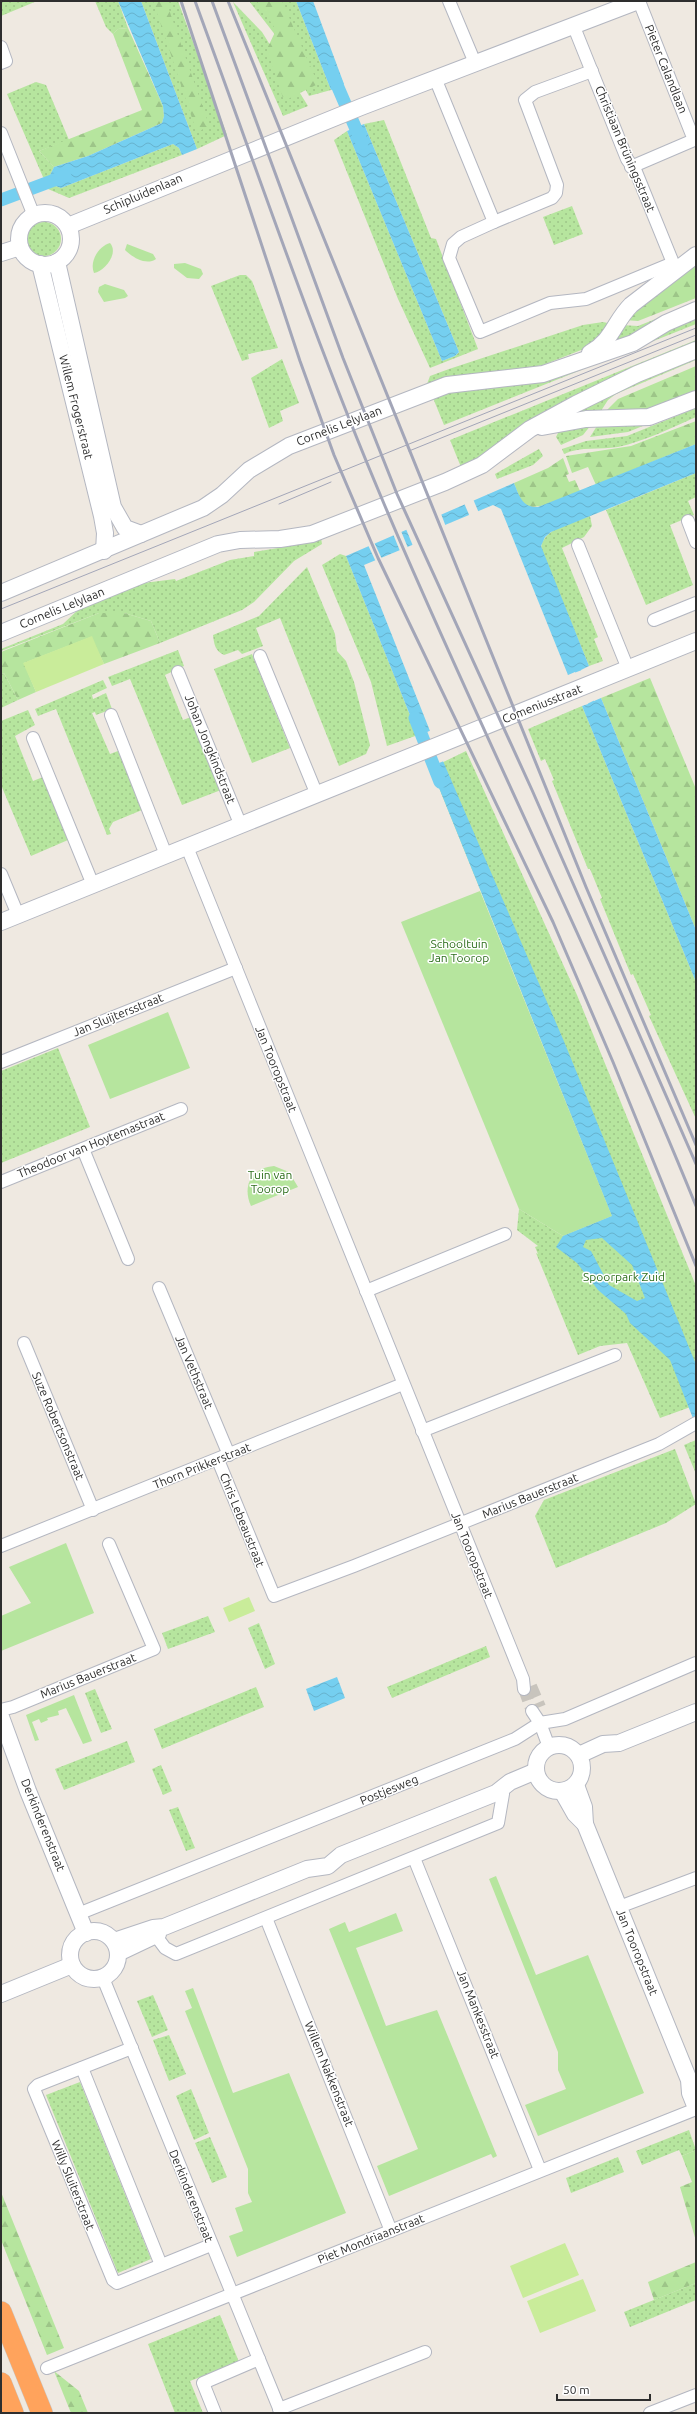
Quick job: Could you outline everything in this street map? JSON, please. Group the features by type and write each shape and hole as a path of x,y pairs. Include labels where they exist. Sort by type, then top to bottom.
{"highway":[{"path":"1,2312 42,2413"}],"street":[{"path":"449,1 475,63"},
{"name":"Pieter Calandlaan","path":"303,130 435,78 574,27 638,1 694,140 631,166"},
{"name":"Christiaan Brüningsstraat","path":"574,27 631,166 636,172 677,265"},
{"path":"1,47 6,61 1,64"},
{"path":"592,71 535,92 525,100 558,185 556,193 552,198 494,222 457,240 453,244 450,258 480,332 550,304 586,299 677,265 696,255"},
{"path":"435,78 494,222"},
{"name":"Schipluidenlaan","path":"68,226 219,163 303,130"},
{"path":"1,133 34,216"},
{"path":"48,213 55,215 68,226 71,239 70,246 63,258 57,262 40,264 29,259 20,247 20,231 27,220 34,216 48,213"},
{"path":"1,253 20,247"},
{"name":"Willem Frogerstraat","path":"57,262 113,507 125,528 141,534"},
{"name":"Willem Frogerstraat","path":"40,264 102,516 105,533 104,551"},
{"path":"570,364 602,347 628,308 677,265"},
{"name":"Cornelis Lelylaan","path":"1,594 203,508 222,495 249,470 273,454 299,441 447,385 469,381 529,377 570,364 633,343 666,323 696,310"},
{"name":"Cornelis Lelylaan","path":"1,633 218,544 240,540 280,539 312,534 469,472 494,457 530,429 615,384 696,350"},
{"path":"530,429 586,419 649,416 696,399"},
{"path":"688,521 696,542"},
{"path":"578,545 628,669"},
{"path":"654,620 696,603"},
{"name":"Comeniusstraat","path":"317,795 696,641"},
{"path":"1,922 317,795 260,656"},
{"name":"Johan Jongkindstraat","path":"178,672 241,826"},
{"path":"111,715 166,856"},
{"path":"33,738 93,885"},
{"name":"Jan Tooropstraat","path":"187,847 526,1685"},
{"path":"1,874 18,915"},
{"name":"Jan Sluijtersstraat","path":"1,1062 236,968"},
{"name":"Theodoor van Hoytemastraat","path":"1,1182 181,1109"},
{"path":"82,1149 128,1259"},
{"path":"366,1291 505,1234"},
{"name":"Jan Vethstraat","path":"159,1288 230,1455"},
{"name":"Suze Robertsonstraat","path":"24,1342 93,1510"},
{"path":"422,1431 616,1355"},
{"name":"Thorn Prikkerstraat","path":"1,1546 404,1384"},
{"name":"Marius Bauerstraat","path":"266,1580 274,1596 460,1524 659,1444 692,1424"},
{"name":"Chris Lebeaustraat","path":"218,1460 266,1580"},
{"name":"Marius Bauerstraat","path":"1,1710 13,1707 154,1649 110,1544"},
{"name":"Postjesweg","path":"78,1914 524,1735 540,1723 565,1719 696,1663"},
{"path":"536,1709 549,1747"},
{"path":"581,1760 604,1744 619,1743 696,1712"},
{"name":"Derkinderenstraat","path":"1,1717 4,1734 86,1933"},
{"path":"566,1745 581,1760 582,1774 569,1788 549,1789 538,1776 540,1754 549,1747 566,1745"},
{"path":"116,1947 160,1932 307,1869 328,1866 341,1855 499,1794 510,1782 538,1776"},
{"name":"Jan Tooropstraat","path":"569,1788 584,1807 585,1824 692,2084 690,2093 696,2108"},
{"path":"160,1932 165,1948 176,1954 414,1858 498,1823 499,1794"},
{"name":"Jan Mankesstraat","path":"414,1858 540,2170"},
{"path":"619,1907 696,1878"},
{"name":"Willem Nakkenstraat","path":"266,1918 391,2230"},
{"path":"86,1933 102,1933 116,1947 114,1967 104,1978 85,1978 77,1972 72,1965 71,1950 79,1937 86,1933"},
{"path":"1,1994 72,1965"},
{"name":"Derkinderenstraat","path":"104,1978 211,2246 280,2411"},
{"name":"Willy Sluiterstraat","path":"132,2048 38,2085 34,2089 113,2280 117,2283 211,2246"},
{"path":"82,2068 161,2266"},
{"name":"Piet Mondriaanstraat","path":"47,2368 696,2108"},
{"path":"280,2411 425,2352"},
{"path":"215,2413 203,2383 259,2359"},
{"path":"650,2413 696,2395"}],"green space":[{"path":"1,1 37,1 1,16"},
{"path":"95,1 118,1 128,28 118,29 113,34 106,27"},
{"path":"141,1 178,1 227,135 197,149"},
{"path":"153,1 166,1 209,125 197,133"},
{"path":"249,1 296,1 331,90 309,96 276,36"},
{"path":"257,1 282,1 318,84 284,101 267,49 276,30"},
{"path":"233,2 262,32 308,106 283,116"},
{"path":"128,28 163,106 164,116 162,123 88,156 54,167 39,151 142,110 113,34 118,29"},
{"path":"36,82 46,85 69,140 39,151 54,167 48,179 43,177 7,94"},
{"path":"384,120 431,238 436,239 478,349 430,368 398,299 334,140 347,131 442,361 455,356 459,352 364,124"},
{"path":"173,144 179,148 182,155 69,198 48,189 50,184 61,188"},
{"path":"572,206 583,234 554,245 543,217"},
{"path":"44,222 56,227 61,239 56,251 44,256 32,251 27,239 32,227"},
{"path":"110,243 113,252 110,261 98,272 94,273 93,264 96,255 102,247"},
{"path":"127,244 153,254 156,259 148,262 135,258 125,250"},
{"path":"696,261 696,298 638,321 625,320"},
{"path":"185,263 201,269 203,274 199,279 187,278 174,268 174,264"},
{"path":"240,275 246,275 252,281 278,348 248,354 249,359 242,361 211,286"},
{"path":"105,284 124,290 128,296 125,298 104,302 98,292 99,287"},
{"path":"696,303 644,332 607,346 621,325 638,326"},
{"path":"696,314 696,324 444,425 433,398 462,390 522,385 551,379"},
{"path":"603,322 612,324 594,345 543,365 500,373 462,375 427,384 430,376 449,369 583,325"},
{"path":"696,340 696,343 461,467 450,440"},
{"path":"696,357 696,360 616,394 608,400 599,414 570,415 618,391"},
{"path":"282,359 299,403 280,411 283,421 269,428 251,378"},
{"path":"696,366 696,394 654,410 606,411 618,399"},
{"path":"696,408 696,417 638,441 618,447 577,450 564,454 562,449 586,441 627,436"},
{"path":"655,421 628,432 590,437 597,426"},
{"path":"696,421 696,444 596,485 588,467 572,473 566,456 631,446"},
{"path":"591,425 583,435 561,445 556,437 559,431"},
{"path":"539,449 543,456 533,465 497,479 495,474"},
{"path":"563,458 569,474 566,475 569,482 575,480 580,491 545,505 531,507 526,505 520,498 514,483 548,468"},
{"path":"696,473 696,497 688,501 694,515 670,525 693,585 646,605 606,510"},
{"path":"590,516 592,526 584,537 562,548 598,637 594,639 603,661 589,666 541,549 547,536 553,531"},
{"path":"321,538 322,544 294,561 254,602 242,610 160,643 151,621 124,613 99,613 1,651 1,649 63,624 80,608 136,584 175,579 176,581 230,560 254,556 254,552 296,545"},
{"path":"340,554 346,556 418,735 387,746 371,682 322,565"},
{"path":"307,567 335,634 337,651 346,661 354,682 370,745 366,754 339,766 280,618 256,628 263,646 242,654 238,650 224,655 217,649 213,635 259,616"},
{"path":"99,613 124,613 151,621 160,643 104,664 91,637 24,663 36,692 18,700 4,673 1,675 1,652"},
{"path":"92,636 104,664 36,692 23,663"},
{"path":"178,650 184,666 165,675 183,720 191,717 221,790 182,805 130,679 112,686 108,677"},
{"path":"252,654 290,748 252,763 214,669"},
{"path":"4,673 18,700 1,708 1,675"},
{"path":"650,678 696,789 696,930 601,698"},
{"path":"103,680 107,688 92,695 93,699 106,693 112,709 96,715 95,712 92,713 110,754 118,751 142,810 113,822 109,829 111,834 107,835 56,709 38,716 35,709"},
{"path":"582,706 696,982 696,1119 649,1016 651,1015 633,974 631,975 600,899 602,898 590,869 588,869 552,781 554,780 545,759 541,761 528,729"},
{"path":"28,710 35,725 15,736 33,781 43,777 68,840 31,856 1,785 1,721"},
{"name":"Spoorpark Zuid","path":"466,751 577,995 696,1286 696,1405 660,1418 627,1343 600,1346 578,1355 536,1253 538,1254 535,1247 538,1246 517,1230 519,1209 563,1236 612,1216 431,768"},
{"name":"Schooltuin Jan Toorop","path":"480,891 612,1216 563,1236 519,1209 401,922"},
{"path":"168,1012 190,1068 110,1099 88,1045"},
{"path":"58,1048 90,1127 1,1163 1,1071"},
{"name":"Tuin van Toorop","path":"274,1166 289,1172 298,1187 251,1206 248,1199 248,1185 250,1179 259,1170"},
{"path":"696,1440 696,1474 684,1445"},
{"path":"675,1449 696,1504 666,1523 556,1568 535,1516 544,1500"},
{"path":"66,1543 94,1613 1,1651 1,1616 31,1603 9,1567"},
{"path":"249,1597 255,1611 229,1622 223,1608"},
{"path":"208,1616 215,1632 168,1649 162,1633"},
{"path":"259,1623 275,1664 265,1669 248,1628"},
{"path":"486,1646 490,1657 392,1698 387,1687"},
{"path":"256,1687 264,1707 162,1749 154,1729"},
{"path":"95,1689 112,1729 101,1733 85,1693"},
{"path":"74,1695 92,1741 83,1744 66,1708 58,1711 59,1715 47,1718 48,1720 41,1723 39,1719 32,1722 39,1740 35,1741 26,1715"},
{"path":"127,1741 135,1762 64,1790 55,1769"},
{"path":"161,1765 172,1791 163,1795 152,1769"},
{"path":"178,1807 195,1848 186,1851 169,1810"},
{"path":"496,1876 536,1975 588,1955 644,2093 538,2136 525,2105 566,2089 558,2070 558,2052 489,1879"},
{"path":"396,1913 403,1931 356,1948 386,2026 437,2010 497,2156 493,2158 491,2154 389,2196 377,2166 418,2149 329,1929 345,1922 349,1932"},
{"path":"193,1988 233,2093 289,2073 346,2213 237,2257 229,2236 243,2231 235,2208 252,2202 248,2193 248,2169 185,2011 192,2008 185,1991"},
{"path":"153,1995 168,2030 152,2037 137,2001"},
{"path":"169,2035 186,2074 169,2081 153,2040"},
{"path":"80,2082 151,2259 118,2273 46,2095"},
{"path":"191,2089 209,2133 194,2140 176,2096"},
{"path":"689,2130 696,2150 682,2156 679,2150 642,2165 636,2151"},
{"path":"210,2137 227,2177 212,2183 195,2143"},
{"path":"696,2150 696,2241 680,2187 692,2182 682,2156"},
{"path":"695,2155 696,2176 691,2178 684,2159"},
{"path":"618,2157 624,2172 571,2193 566,2178"},
{"path":"1,2192 64,2348 47,2355 1,2240"},
{"path":"565,2243 579,2275 523,2298 510,2266"},
{"path":"696,2262 696,2283 654,2300 648,2282"},
{"path":"583,2279 596,2311 540,2333 527,2301"},
{"path":"696,2283 696,2300 630,2327 624,2312"},
{"path":"220,2315 239,2362 190,2381 203,2413 175,2413 148,2344"},
{"path":"54,2371 79,2391 88,2413 71,2413"}],"water":[{"path":"118,1 141,1 197,149 182,155 179,148 173,144 61,188 50,184 48,179 54,167 88,156 162,123 164,116 163,106"},
{"path":"296,1 313,1 344,84 331,90"},
{"path":"364,124 459,352 455,356 442,361 347,131"},
{"path":"696,444 696,473 551,532 545,537 541,546 589,666 581,670 594,701 601,698 696,930 696,982 582,706 588,704 575,672 568,675 501,509 493,505 445,525 417,543 364,565 430,731 563,1039 695,1362 696,1426 670,1360 630,1323 626,1314 598,1290 577,1263 556,1247 563,1236 612,1216 431,768 438,765 425,733 418,735 346,556 514,483 525,503 533,507 538,507","holes":["602,1238 632,1265 645,1298 637,1301 609,1285 591,1251 583,1247 586,1240"]},
{"path":"337,1677 345,1698 314,1711 306,1689"}],"pier":[{"path":"473,499 479,513 470,517 464,503"},
{"path":"440,511 446,527 413,546 406,529"},
{"path":"401,531 408,548 400,551 393,534"},
{"path":"374,542 382,559 376,562 368,545"},
{"path":"582,670 595,700 587,704 574,673"},
{"path":"432,730 444,761 429,767 435,764 424,735 417,736"}],"waterway":[{"path":"331,71 362,143"},
{"path":"1,200 65,176"},
{"path":"415,718 440,782"}],"tunnel":[{"path":"531,1686 540,1707"},
{"path":"524,1689 532,1711"}],"tram line":[{"path":"1,609 696,328"},
{"path":"409,451 696,335"},
{"path":"279,504 331,482"}],"railway":[{"path":"181,1 300,361 334,455 378,558 553,922 613,1062 696,1266"},
{"path":"195,1 332,376 382,499 420,588 620,1028 696,1206"},
{"path":"212,1 343,358 397,494 532,790 696,1164"},
{"path":"228,1 586,887 696,1145"}]}
